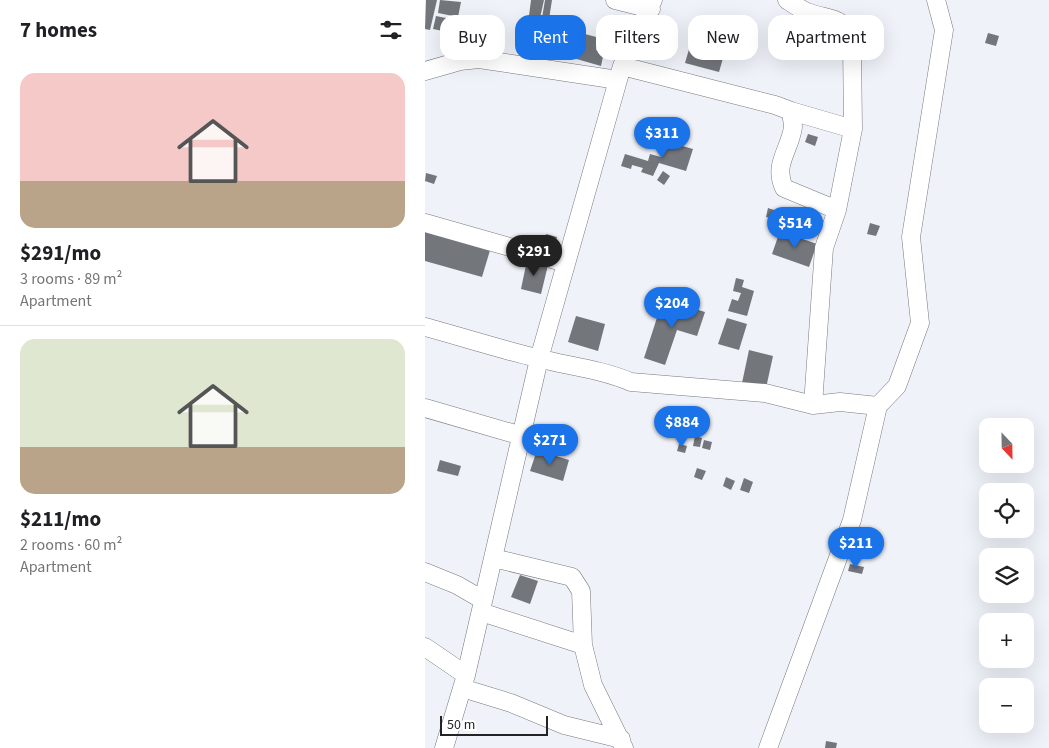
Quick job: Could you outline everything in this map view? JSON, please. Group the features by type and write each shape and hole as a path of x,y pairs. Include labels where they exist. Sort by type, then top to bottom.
{"street":[{"path":"445,748 464,682 539,359 620,73 652,5 615,0"},
{"path":"787,0 808,12 836,20 849,31 852,43 853,129 837,210 824,248 813,404"},
{"path":"768,748 851,520 878,406 897,386 920,323 911,237 944,30 936,0"},
{"path":"425,71 460,61 479,59 620,73 775,104 791,111 853,129"},
{"path":"791,111 793,127 779,167 780,179 784,188 837,210"},
{"path":"425,223 567,263"},
{"path":"425,327 539,359 568,363 631,382 765,393 813,404 840,402 878,406"},
{"path":"425,408 522,436"},
{"path":"493,558 572,577 581,591 583,646 593,685 605,713 622,744"},
{"path":"425,572 457,585 482,606 583,646"},
{"path":"425,647 464,682 511,704 564,725 622,744"}],"building":[{"path":"426,0 437,0 430,30 425,29"},
{"path":"440,0 461,2 458,15 438,13"},
{"path":"531,0 544,0 541,15 529,15"},
{"path":"545,0 552,0 550,15 542,15"},
{"path":"436,16 440,17 440,30 433,29"},
{"path":"988,33 999,36 996,46 985,43"},
{"path":"586,34 596,37 596,60 602,60 601,66 580,60 586,60"},
{"path":"688,53 688,60 722,60 719,72 685,63"},
{"path":"808,134 818,137 815,146 805,142"},
{"path":"665,141 693,149 686,171 659,163 653,176 641,172 643,168 632,165 631,169 621,166 625,154 648,161 650,154 661,157"},
{"path":"663,171 670,176 664,185 657,180"},
{"path":"426,173 437,176 434,184 425,181"},
{"path":"768,208 777,211 774,219 766,217"},
{"path":"870,223 880,226 876,236 867,234"},
{"path":"425,228 491,247 482,277 425,261"},
{"path":"780,231 817,244 809,267 772,254"},
{"path":"546,234 557,237 554,247 543,245"},
{"path":"527,260 548,265 541,294 521,289"},
{"path":"736,278 744,280 742,287 754,291 747,316 728,311 732,299 738,301 741,293 733,291"},
{"path":"663,299 705,312 697,336 677,330 665,365 644,358"},
{"path":"576,316 605,324 598,351 568,342"},
{"path":"727,318 747,324 739,350 718,344"},
{"path":"749,350 773,356 766,388 742,383"},
{"path":"677,408 693,412 690,422 674,418"},
{"path":"699,411 708,414 705,423 696,420"},
{"path":"695,436 702,438 700,447 693,446"},
{"path":"704,440 712,442 710,450 702,448"},
{"path":"679,444 687,446 685,453 677,451"},
{"path":"537,450 569,460 563,481 530,471"},
{"path":"440,460 461,466 458,476 437,471"},
{"path":"697,468 706,471 702,480 694,477"},
{"path":"726,477 735,481 731,490 723,486"},
{"path":"744,478 753,482 749,493 740,490"},
{"path":"850,564 864,567 862,574 848,571"},
{"path":"520,575 538,581 530,604 511,597"},
{"path":"826,741 837,743 836,748 825,748"}]}
